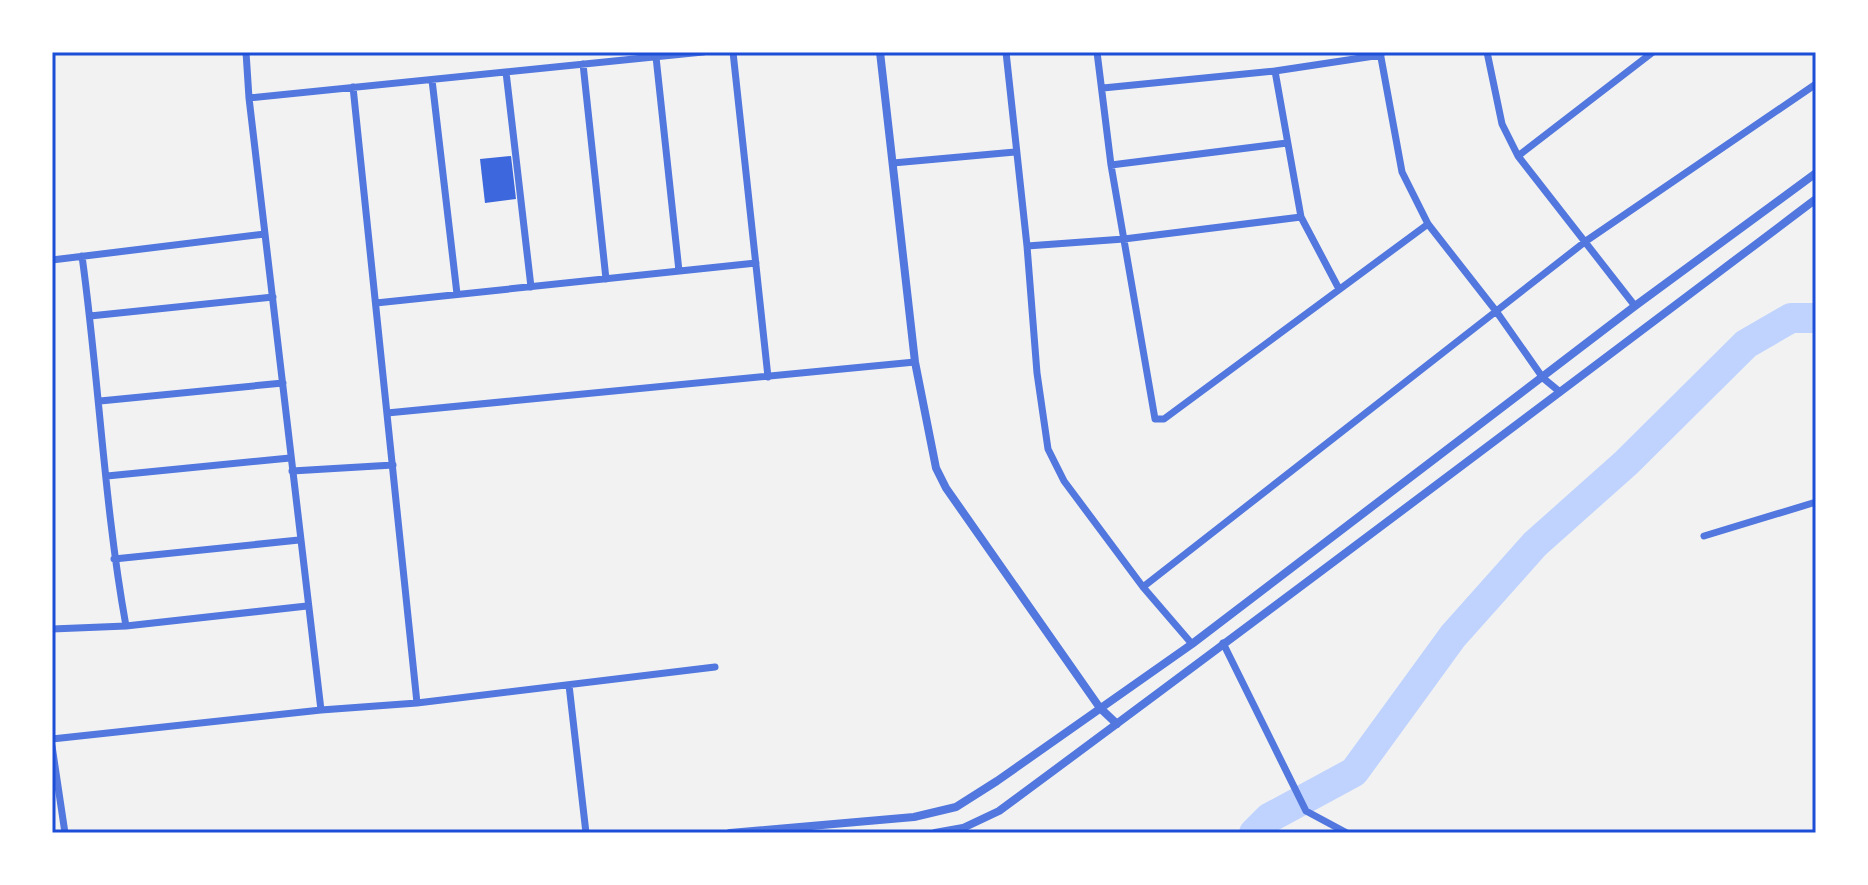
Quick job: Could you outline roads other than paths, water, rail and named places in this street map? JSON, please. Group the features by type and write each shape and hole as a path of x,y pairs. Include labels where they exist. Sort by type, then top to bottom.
{"street":[{"path":"246,52 299,540 321,710"},
{"path":"249,98 703,52"},
{"path":"733,52 768,377"},
{"path":"880,52 915,362 936,468 946,488 1100,708 1117,724"},
{"path":"1006,52 1037,373 1048,449 1064,481 1143,587 1192,644"},
{"path":"1097,52 1111,165 1155,419 1164,419 1428,224"},
{"path":"1487,52 1502,124 1518,156 1635,306"},
{"path":"1518,156 1653,52"},
{"path":"1103,88 1275,71 1380,54 1402,172 1428,224 1496,311 1543,378 1560,392"},
{"path":"656,57 679,271"},
{"path":"583,64 606,279"},
{"path":"1275,71 1301,217 1339,289"},
{"path":"506,72 531,287"},
{"path":"432,80 457,294"},
{"path":"1143,587 1586,241 1816,84"},
{"path":"353,87 417,703"},
{"path":"1111,165 1287,143"},
{"path":"893,163 1015,152"},
{"path":"730,833 914,817 956,807 1192,644 1635,306 1816,173"},
{"path":"935,833 963,828 999,811 1223,643 1314,579 1816,199"},
{"path":"1027,246 1124,239 1301,217"},
{"path":"52,260 265,234"},
{"path":"82,256 100,401 114,559 126,626"},
{"path":"376,303 756,263"},
{"path":"90,316 273,297"},
{"path":"387,413 915,362"},
{"path":"100,401 283,383"},
{"path":"107,476 290,458"},
{"path":"292,471 393,465"},
{"path":"1704,536 1816,502"},
{"path":"114,559 299,540"},
{"path":"52,629 126,626 307,606"},
{"path":"1223,643 1306,811 1347,833"},
{"path":"52,739 321,710 417,703 715,667"},
{"path":"569,685 586,833"},
{"path":"52,746 65,833"}],"waterway":[{"path":"1254,833 1269,818 1354,772 1453,636 1535,544 1626,463 1746,344 1791,318 1816,318"}]}
